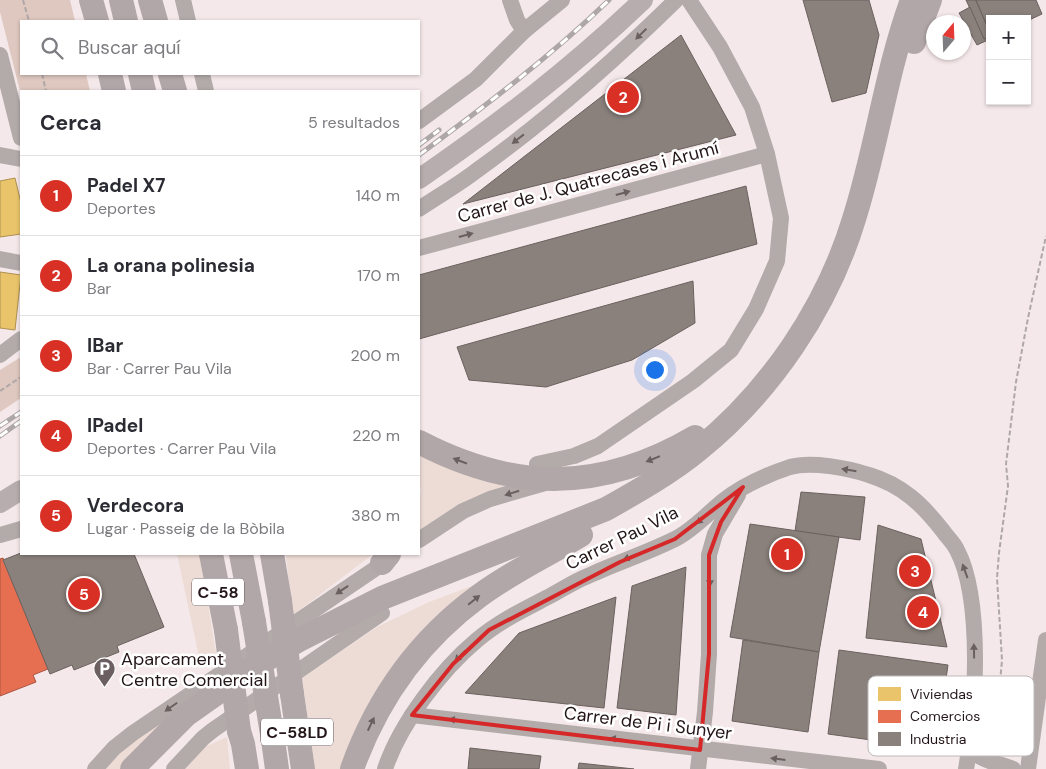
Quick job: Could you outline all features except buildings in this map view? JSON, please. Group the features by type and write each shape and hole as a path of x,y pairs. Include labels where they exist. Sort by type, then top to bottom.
{"highway":[{"path":"92,0 97,20"},
{"path":"121,0 126,20"},
{"path":"150,0 156,20"},
{"path":"132,769 186,715 254,668 299,640 382,598 606,508 672,470 698,450 741,410 776,368 802,332 825,291 840,257 857,210 892,65 912,0"},
{"path":"352,769 381,703 404,669 431,638 479,595 581,535 658,496 703,464 756,416 784,382 807,351 835,303 861,243 877,191 906,68 930,0"},
{"path":"110,75 114,90"},
{"path":"140,75 144,90"},
{"path":"170,75 174,90"},
{"path":"420,442 453,458 493,471 559,480 594,477 649,461 672,450 741,410"},
{"path":"151,769 194,728 257,682 306,651 347,629 438,589 581,535"},
{"name":"C-58","path":"211,555 226,630 241,753"},
{"name":"C-58","path":"241,555 254,622 277,769"},
{"name":"C-58LD","path":"272,555 303,769"}],"main road":[{"path":"420,178 479,138 554,80 643,0"},
{"path":"0,503 20,491"}],"street":[{"path":"183,0 188,20"},
{"path":"510,0 517,20 524,31"},
{"path":"420,120 476,79 524,31 562,0"},
{"path":"420,207 475,172 528,131 623,52 676,0"},
{"path":"537,464 574,456 598,446 693,381 731,350 756,309 777,261 781,218 767,154 752,107 720,47 689,0"},
{"path":"0,58 20,134"},
{"path":"202,75 206,90"},
{"name":"Carrer de J. Quatrecases i Arumí","path":"420,248 767,154"},
{"path":"0,155 20,159"},
{"path":"0,259 20,263"},
{"path":"0,354 20,340"},
{"name":"Carrer Pau Vila","path":"385,769 389,756 412,715 433,686 463,652 489,630 585,577 675,539 743,487 793,466 823,466 860,472 886,480 910,495 936,521 957,549 968,580 973,619 974,676"},
{"path":"420,539 463,511 490,499 559,480"},
{"path":"698,769 705,712 709,654 709,556 712,542 721,522 743,487"},
{"path":"0,535 20,529"},
{"path":"95,769 114,748 132,733 390,557"},
{"path":"174,769 213,730 382,613"},
{"path":"1034,726 1046,640"},
{"name":"Carrer de Pi i Sunyer","path":"412,715 700,750 879,769"},
{"name":"Carrer Pau Vila","path":"966,769 968,756"},
{"path":"978,756 1013,769"},
{"path":"1028,769 1030,756"}],"path":[{"path":"23,0 29,20"},
{"path":"42,75 46,90"},
{"path":"1000,676 1002,660 998,578 999,552 1008,486 1006,464 1016,382 1046,236"},
{"path":"0,391 20,378"},
{"path":"992,762 993,756"}],"highlighted area":[{"path":"743,487 721,522 709,555 709,654 700,750 412,715 453,664 489,630 620,562 675,539"}],"shaded area":[{"path":"0,0 70,0 75,20 20,20 20,75 86,75 90,90 20,91 0,12"},
{"path":"20,358 20,399 0,412 0,370"},
{"path":"420,450 514,484 420,531"},
{"path":"177,555 200,555 218,666 201,666"},
{"path":"286,555 372,555 292,616"},
{"path":"480,583 344,769 315,769 302,678 377,627 429,602"},
{"path":"209,690 120,769 102,769 124,745"},
{"path":"227,737 230,769 181,769 202,748"}],"railway":[{"path":"420,154 540,61 609,0"},
{"path":"420,144 439,130"},
{"path":"0,426 20,413"},
{"path":"0,436 20,422"}],"place":[{"name":"La orana polinesia","path":"623,97"},
{"name":"Padel X7","path":"787,554"},
{"name":"IBar","path":"915,571"},
{"name":"Verdecora","path":"84,594"},
{"name":"IPadel","path":"923,612"},
{"name":"Aparcament Centre Comercial","path":"105,688"}]}
